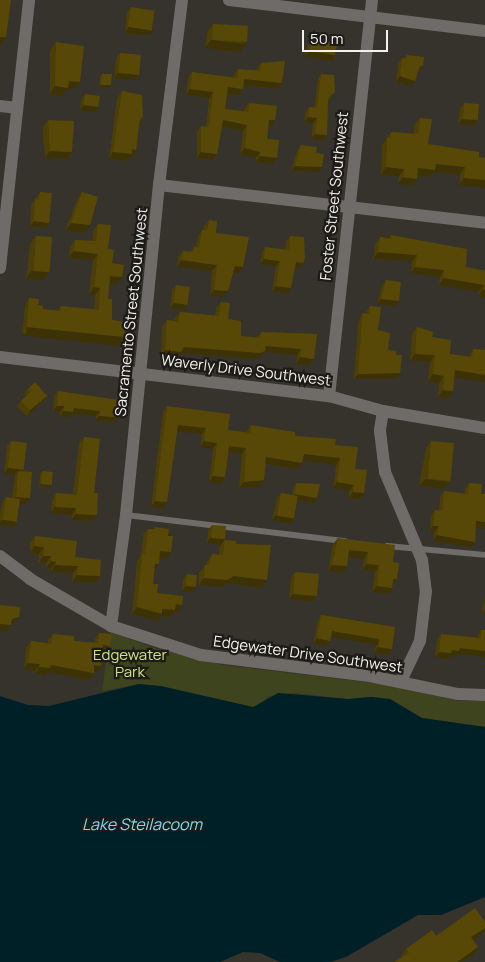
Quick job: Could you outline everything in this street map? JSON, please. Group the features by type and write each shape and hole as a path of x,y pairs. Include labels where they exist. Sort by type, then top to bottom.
{"street":[{"path":"0,268 28,0"},
{"name":"Sacramento Street Southwest","path":"111,626 142,374 159,185 182,0"},
{"path":"229,0 485,31"},
{"name":"Foster Street Southwest","path":"329,396 372,0"},
{"path":"0,106 17,108"},
{"path":"159,185 485,223"},
{"name":"Waverly Drive Southwest","path":"0,356 329,396 383,410 485,428"},
{"path":"383,410 380,432 385,472 417,550 425,575 426,610 414,658 401,681"},
{"name":"Edgewater Drive Southwest","path":"0,556 30,579 111,626 218,658 401,681 458,694 485,695"}],"lane":[{"path":"126,515 349,542"},
{"path":"378,545 485,556"}],"green space":[{"name":"Edgewater Park","path":"110,632 155,648 222,665 383,684 459,701 485,701 485,727 422,718 390,699 371,697 348,699 294,693 269,696 262,704 253,707 139,684 102,691"}],"water":[{"name":"Lake Steilacoom","path":"139,684 161,686 253,707 278,693 348,699 371,697 390,699 422,718 485,727 485,897 441,915 418,915 346,957 330,962 280,962 260,953 243,952 220,962 0,962 0,696 28,705 49,706"}],"building":[{"path":"0,0 11,0 6,37 0,37"},
{"path":"131,7 155,11 152,31 128,27"},
{"path":"213,24 248,26 247,42 212,40"},
{"path":"311,41 327,41 337,45 335,55 309,51"},
{"path":"56,42 84,46 80,82 69,81 68,88 55,86"},
{"path":"120,53 141,55 139,75 118,73"},
{"path":"407,55 424,57 423,66 420,66 415,81 400,76 402,58 406,59"},
{"path":"285,61 282,83 244,79 243,89 228,87 225,109 248,112 249,103 277,106 275,120 269,120 267,139 279,140 277,158 260,156 260,152 245,148 247,125 223,120 217,154 201,152 201,126 209,127 213,92 190,89 192,72 237,78 238,69 260,71 261,63"},
{"path":"102,74 112,74 111,85 101,85"},
{"path":"321,74 334,75 335,92 328,98 327,135 315,134 317,118 308,117 309,107 317,108"},
{"path":"122,91 142,95 143,117 140,117 136,150 132,149 132,154 113,152"},
{"path":"85,94 100,96 98,107 83,105"},
{"path":"464,103 479,104 478,120 463,119"},
{"path":"420,118 432,119 428,144 479,152 479,157 485,158 485,180 464,178 465,167 436,164 435,170 418,168 417,179 403,177 404,169 386,167 387,137 391,138 391,132 418,134"},
{"path":"48,120 74,121 72,152 50,151"},
{"path":"301,145 317,147 316,153 324,154 322,167 295,166"},
{"path":"40,192 52,193 49,223 34,221 35,199 39,200"},
{"path":"82,192 98,197 90,225 71,223"},
{"path":"209,220 217,221 216,233 249,237 243,267 235,266 228,291 214,290 217,265 181,260 183,251 193,252 194,247 199,248 202,230 207,230"},
{"path":"98,224 111,225 108,249 114,250 112,263 124,265 122,277 110,276 108,299 112,299 112,320 126,322 124,337 27,327 29,298 39,299 38,305 43,306 43,309 60,311 61,306 99,310 100,288 94,287 98,254 74,251 75,240 96,241"},
{"path":"391,235 467,249 466,267 485,271 485,290 483,289 484,285 444,278 444,270 415,267 417,255 378,252 380,237 391,239"},
{"path":"36,236 52,237 50,272 34,271"},
{"path":"290,236 304,237 305,258 303,263 296,262 291,288 276,286 280,261 264,259 265,247 289,250"},
{"path":"386,280 401,282 399,301 381,299"},
{"path":"176,285 190,287 187,305 173,303"},
{"path":"221,302 230,303 228,319 241,321 241,336 260,338 261,332 317,334 314,359 300,357 301,349 266,346 265,351 260,353 184,347 181,352 165,350 167,320 178,322 180,312 219,316"},
{"path":"370,306 381,307 378,330 390,333 388,350 396,351 396,355 402,355 400,373 358,374 362,318 363,313 369,314"},
{"path":"417,327 433,332 432,337 451,340 450,354 472,357 473,349 485,350 485,375 455,370 453,391 443,390 444,376 433,374 435,355 415,354"},
{"path":"35,382 47,396 30,410 21,401 31,392 28,389"},
{"path":"58,391 119,400 117,417 99,416 100,411 74,408 73,412 63,411 64,406 57,406"},
{"path":"167,406 230,414 228,430 250,433 251,425 295,432 295,436 336,439 335,445 358,447 355,469 367,470 364,493 353,492 354,485 337,482 340,458 304,454 302,463 266,457 264,480 244,482 246,448 229,446 225,477 213,476 217,443 204,441 206,428 178,425 167,502 155,501"},
{"path":"84,437 100,439 94,493 98,493 97,515 76,514 76,508 55,507 56,493 77,495"},
{"path":"11,441 27,443 24,470 8,468"},
{"path":"431,441 454,443 451,481 428,479"},
{"path":"18,471 32,472 30,498 16,497"},
{"path":"42,471 53,472 52,485 41,484"},
{"path":"296,483 320,484 317,498 295,494"},
{"path":"469,483 482,484 481,494 485,494 485,522 476,521 475,542 437,535 439,526 433,526 435,510 442,511 444,491 468,494"},
{"path":"281,493 298,496 294,519 277,516"},
{"path":"6,497 20,499 17,522 3,520"},
{"path":"212,525 226,526 225,539 211,538"},
{"path":"155,527 169,529 168,536 173,536 171,552 160,551 159,564 155,564 153,584 158,584 157,593 183,596 182,605 176,604 175,610 162,609 162,614 137,607 142,554 145,554 148,529 155,529"},
{"path":"35,536 77,541 75,557 101,560 100,576 77,575 78,566 55,565 56,562 51,561 51,556 43,556 44,547 35,546"},
{"path":"338,538 395,545 393,562 399,563 397,579 393,579 392,588 377,586 379,565 367,564 368,552 349,550 347,566 332,565"},
{"path":"225,540 236,541 236,544 271,545 267,580 234,576 227,580 204,578 205,565 209,565 212,554 223,555"},
{"path":"295,572 319,574 317,596 293,594"},
{"path":"187,574 197,575 196,587 186,586"},
{"path":"0,605 20,607 19,617 12,619 11,625 0,624"},
{"path":"321,615 395,627 392,649 378,647 379,639 332,631 330,641 317,638"},
{"path":"481,630 485,630 485,651 460,648 459,651 452,650 451,653 439,652 441,634 481,638"},
{"path":"99,633 112,634 110,646 103,645 101,666 94,665 94,673 51,665 50,668 39,667 40,664 28,663 31,641 51,644 53,634 74,636 74,641 98,643"},
{"path":"475,908 485,922 485,928 471,937 478,947 457,962 394,962 409,953 406,949 432,930 436,936"}]}
